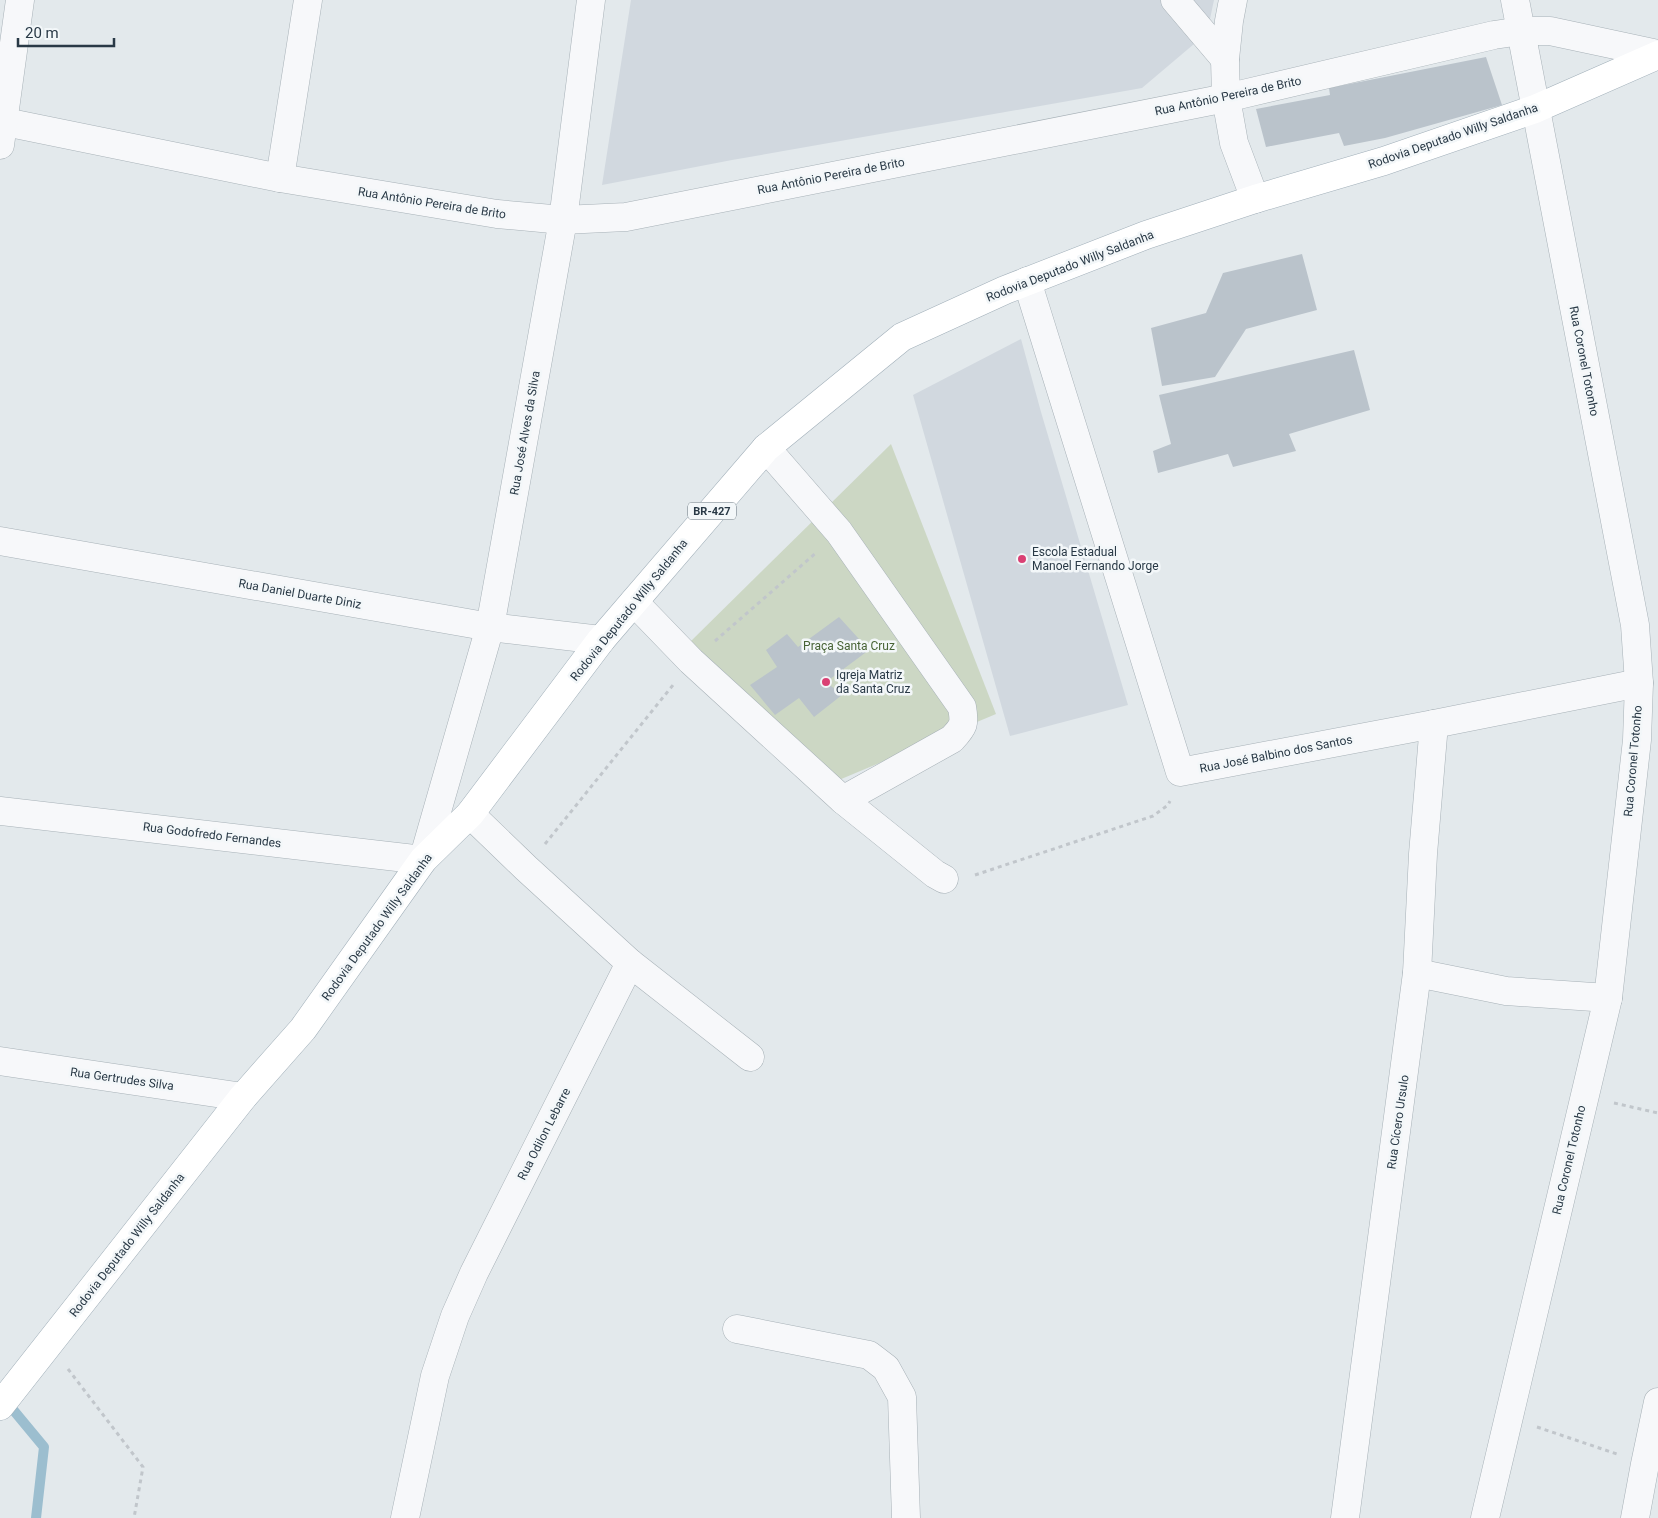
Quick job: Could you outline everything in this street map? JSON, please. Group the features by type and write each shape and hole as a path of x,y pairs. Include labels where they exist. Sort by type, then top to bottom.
{"main road":[{"name":"Rodovia Deputado Willy Saldanha","path":"0,1406 243,1097 303,1029 423,860 470,814 601,640 766,448 902,338 1026,280 1146,235 1255,199 1384,161 1535,109 1658,55"}],"street":[{"path":"1,129 20,0"},
{"path":"280,178 308,0"},
{"name":"Rua José Alves da Silva","path":"423,860 490,627 564,220 591,0"},
{"path":"1175,0 1225,59"},
{"path":"1233,0 1225,59 1226,98 1234,144 1255,199"},
{"name":"Rua Coronel Totonho","path":"1485,1518 1608,998 1637,740 1639,682 1635,625 1515,0"},
{"name":"Rua Antônio Pereira de Brito","path":"1,129 497,214 564,220 626,217 1226,98 1484,37 1520,31 1550,31 1658,55"},
{"path":"1026,280 1180,772"},
{"path":"766,448 839,532 962,707 964,721 960,730 952,739 843,800"},
{"name":"Rua Daniel Duarte Diniz","path":"0,541 490,627 601,640"},
{"path":"634,602 692,662 843,800 935,874 944,879"},
{"name":"Rua José Balbino dos Santos","path":"1180,772 1434,724 1639,682"},
{"name":"Rua Cícero Ursulo","path":"1345,1518 1417,973 1423,854 1434,724"},
{"name":"Rua Godofredo Fernandes","path":"0,811 423,860"},
{"path":"470,814 630,963 750,1057"},
{"name":"Rua Odilon Lebarre","path":"405,1518 435,1376 455,1316 474,1273 630,963"},
{"path":"1417,973 1506,991 1608,998"},
{"name":"Rua Gertrudes Silva","path":"0,1061 243,1097"},
{"path":"737,1329 869,1354 886,1368 902,1397 906,1518"},
{"path":"1635,1518 1645,1464 1655,1428 1658,1402"}],"path":[{"path":"526,868 692,662 839,532"},
{"path":"944,879 958,881 1153,816 1168,805 1174,793 1180,772"},
{"path":"1585,1096 1658,1113"},
{"path":"49,1345 142,1467 134,1518"},
{"path":"1508,1418 1645,1464"}],"shaded area":[{"path":"631,0 1214,0 1207,33 1142,88 732,160 602,185"},
{"name":"Escola Estadual Manoel Fernando Jorge","path":"1021,339 1128,705 1010,736 913,395"}],"green space":[{"name":"Praça Santa Cruz","path":"891,444 996,714 827,785 689,643"}],"building":[{"path":"1486,57 1502,105 1385,138 1344,146 1339,133 1266,147 1256,109 1330,95 1329,88"},
{"path":"1302,254 1317,310 1246,329 1215,377 1162,386 1151,328 1206,313 1223,273"},
{"path":"1354,350 1370,410 1289,434 1296,451 1233,467 1228,454 1158,473 1153,451 1171,444 1159,395"},
{"path":"839,617 869,650 826,682 842,695 814,717 799,698 775,715 750,685 777,667 766,650 787,634 798,647"}],"waterway":[{"path":"5,1400 44,1447 36,1518"}],"place":[{"name":"Escola Estadual Manoel Fernando Jorge","path":"1022,559"},
{"name":"Igreja Matriz da Santa Cruz","path":"826,682"}]}
